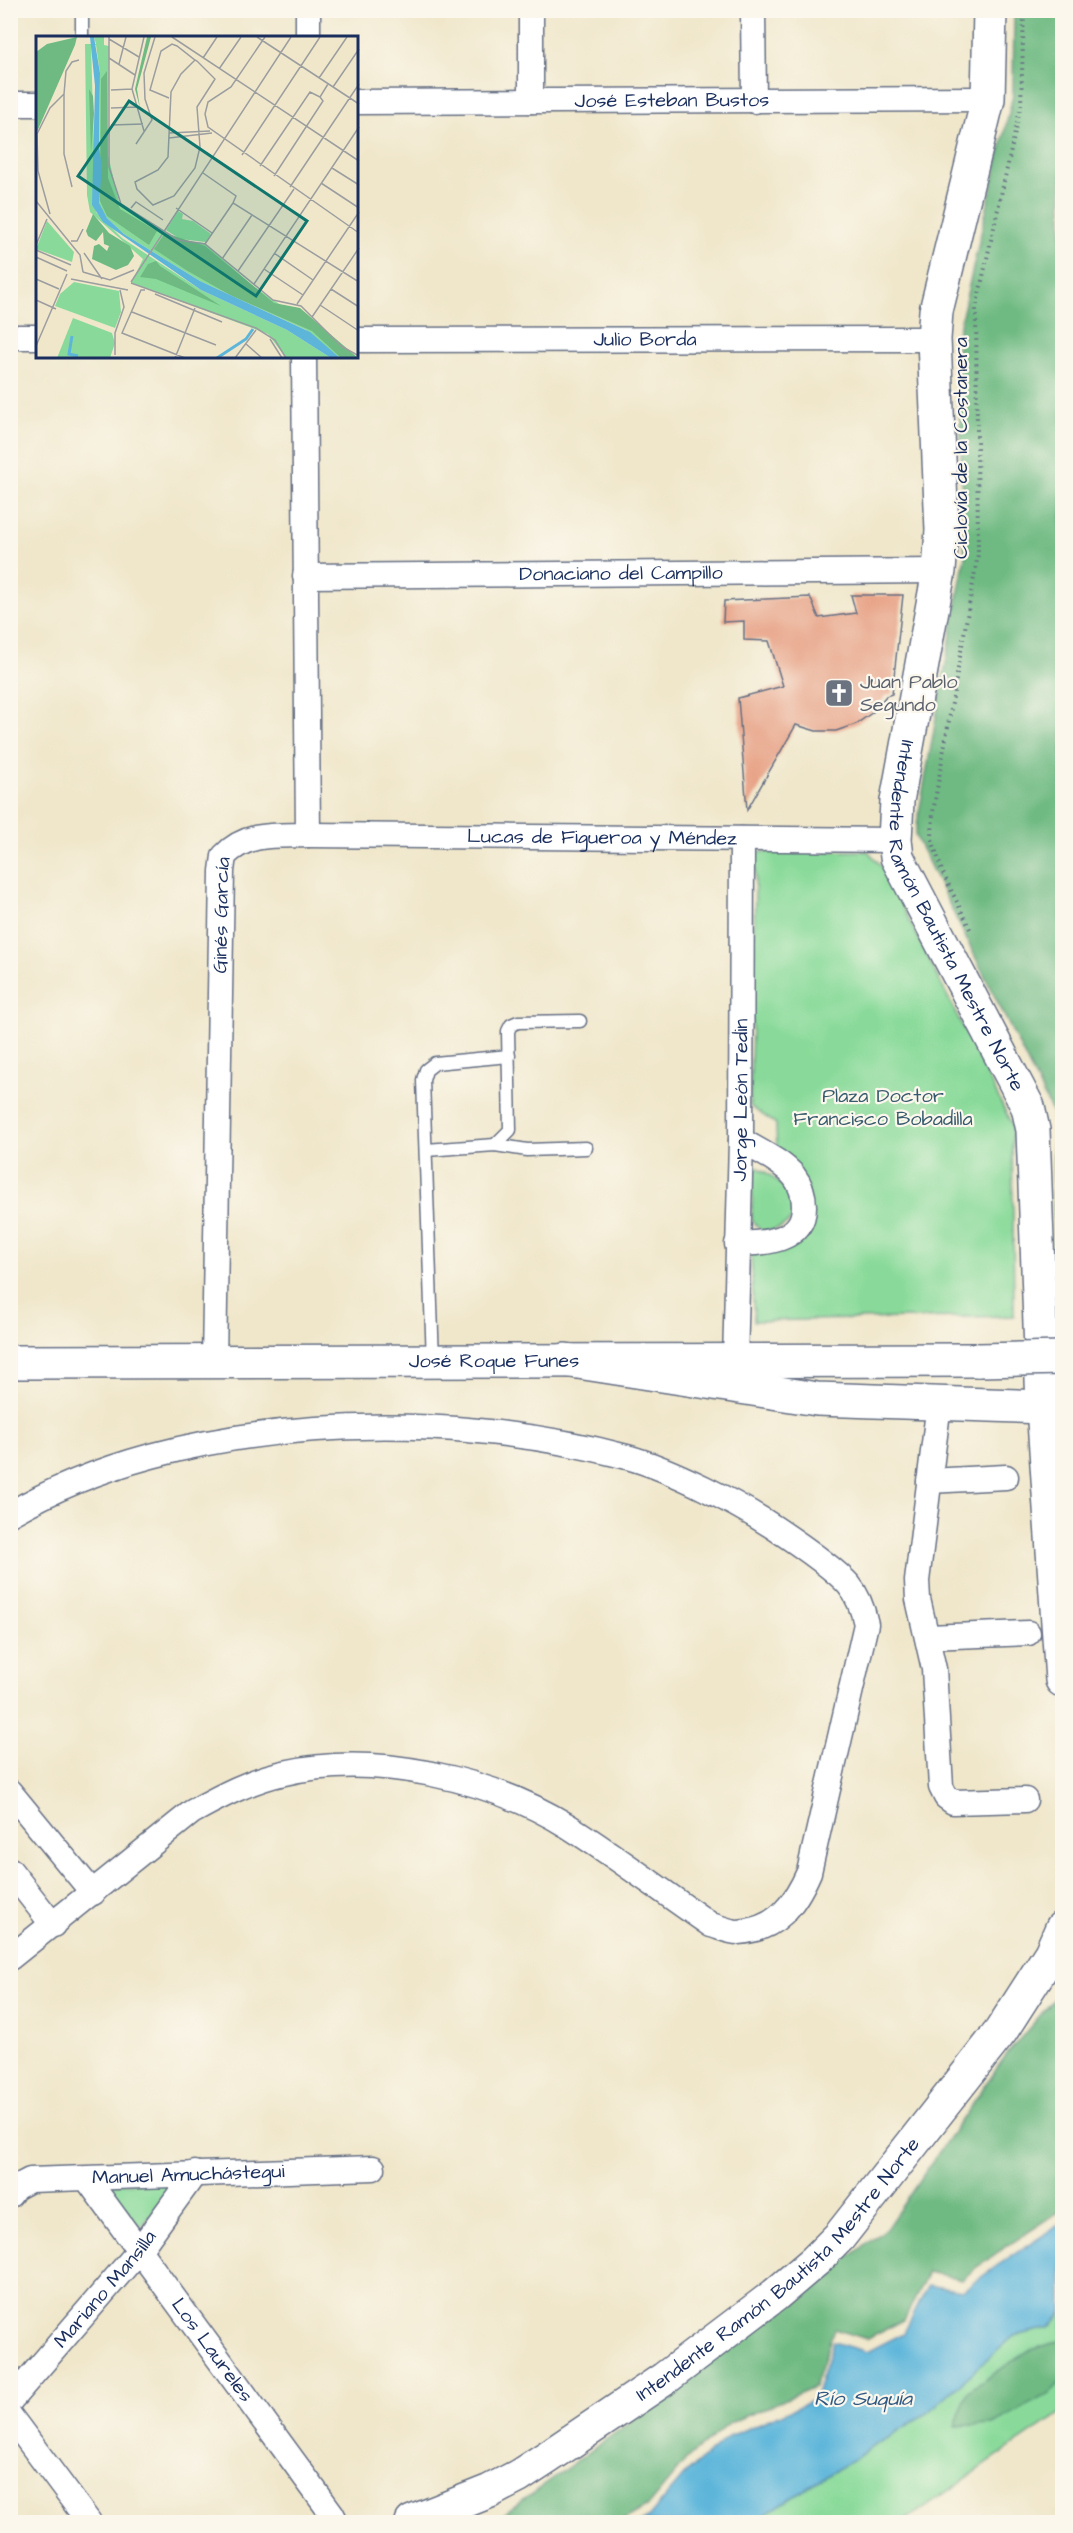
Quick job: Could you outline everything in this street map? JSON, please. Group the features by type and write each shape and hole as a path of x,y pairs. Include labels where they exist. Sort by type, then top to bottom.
{"main road":[{"name":"Intendente Ramón Bautista Mestre Norte","path":"990,10 988,99 936,311 934,339 942,530 939,571 897,801 895,840 897,857 1028,1107 1033,1140 1043,1407 1062,1680"},
{"name":"José Roque Funes","path":"10,1362 1062,1358"},
{"path":"565,1360 817,1399 1043,1407"},
{"name":"Intendente Ramón Bautista Mestre Norte","path":"412,2523 490,2491 519,2476 664,2379 815,2261 840,2236 1001,2031 1051,1953 1062,1928"}],"street":[{"path":"308,10 308,36"},
{"path":"531,10 531,101"},
{"path":"753,10 754,101"},
{"name":"José Esteban Bustos","path":"358,102 988,99"},
{"path":"10,104 36,104"},
{"path":"10,337 36,337"},
{"name":"Julio Borda","path":"358,340 934,339"},
{"path":"304,358 308,835"},
{"name":"Donaciano del Campillo","path":"305,576 939,571"},
{"name":"Lucas de Figueroa y Méndez","path":"308,835 895,840"},
{"name":"Ginés García","path":"214,1363 224,856 243,840 257,837 308,835"},
{"name":"Jorge León Tedin","path":"735,1361 741,1140 742,839"},
{"path":"737,1244 779,1240 800,1225 804,1214 801,1189 794,1177 776,1161 741,1140"},
{"path":"939,1403 916,1581 934,1669 941,1787 946,1797 953,1802 1025,1800"},
{"path":"10,1514 86,1477 163,1451 216,1440 309,1430 390,1427 453,1429 509,1435 584,1447 630,1458 678,1477 752,1513 798,1543 849,1585 862,1606 866,1624 809,1872 790,1908 774,1920 752,1929 736,1932 711,1925 568,1826 529,1806 476,1786 421,1770 367,1766 320,1768 284,1773 223,1795 192,1812 10,1958"},
{"path":"929,1481 1006,1477"},
{"path":"928,1637 1028,1633"},
{"path":"10,1792 93,1893"},
{"path":"10,1870 53,1925"},
{"name":"Manuel Amuchástegui","path":"10,2195 15,2188 30,2180 373,2168"},
{"name":"Mariano Mansilla","path":"10,2401 138,2252 195,2173"},
{"name":"Los Laureles","path":"87,2179 138,2252 332,2514 336,2523"},
{"path":"10,2416 89,2523"}],"lane":[{"path":"82,10 82,36"},
{"path":"495,1145 510,1130 508,1031 511,1025 518,1022 580,1021"},
{"path":"433,1362 423,1080 426,1070 435,1063 509,1056"},
{"path":"426,1150 495,1145 527,1150 586,1148"}],"path":[{"name":"Ciclovía de la Costanera","path":"973,935 942,871 932,839 933,812 978,554 976,308 1021,105 1024,10"}],"green space":[{"path":"1014,11 1062,11 1062,1307 1054,1307 1053,1114 915,835 965,557 957,337 1013,95"},
{"name":"Plaza Doctor Francisco Bobadilla","path":"868,851 883,868 1012,1125 1014,1316 754,1321 751,1252 787,1249 808,1226 777,1153 776,1124 750,1106 756,852"},
{"path":"753,1166 780,1184 793,1202 794,1212 791,1220 779,1228 762,1232 752,1220"},
{"path":"1062,1990 1062,2210 962,2279 928,2272 904,2320 867,2339 834,2329 814,2387 730,2423 687,2459 648,2506 620,2522 493,2522 670,2393 886,2229 1006,2055"},
{"path":"183,2179 141,2227 98,2185"},
{"path":"1062,2313 1062,2412 903,2522 753,2522 927,2413 1014,2336 1048,2328"},
{"path":"1062,2340 1062,2381 1050,2393 993,2424 955,2426 968,2391 1028,2351"}],"water":[{"name":"Río Suquía","path":"1062,2223 1062,2313 1049,2328 1014,2336 927,2413 753,2522 641,2522 648,2518 687,2472 730,2436 814,2400 833,2342 867,2352 904,2333 928,2285 962,2291"}],"building":[{"name":"Juan Pablo Segundo","path":"851,595 903,595 892,694 886,696 873,712 856,724 836,731 816,731 796,725 747,810 738,698 783,686 769,641 744,640 744,621 723,622 724,601 810,597 819,618 856,613"}],"place":[{"name":"Juan Pablo Segundo","path":"839,693"}]}
